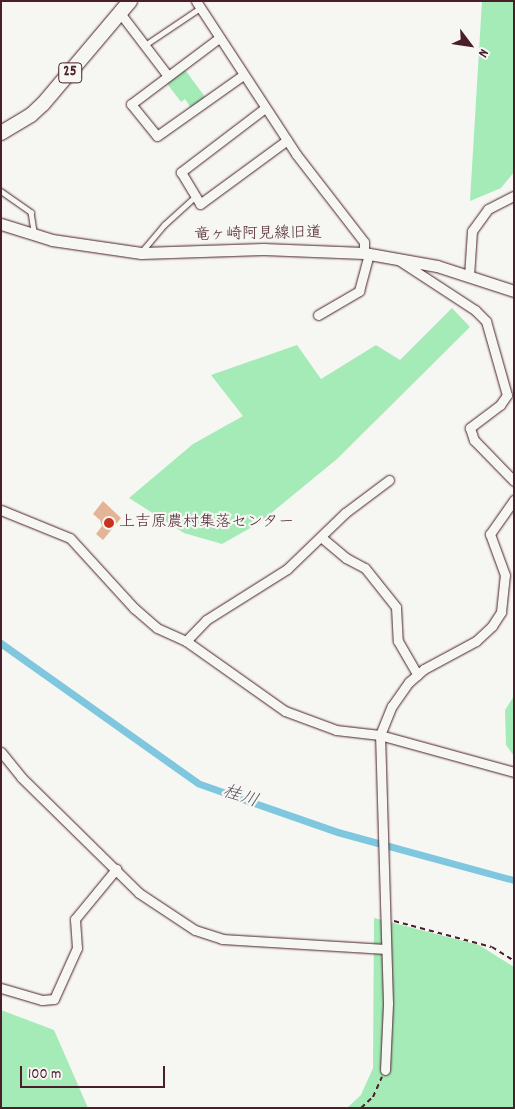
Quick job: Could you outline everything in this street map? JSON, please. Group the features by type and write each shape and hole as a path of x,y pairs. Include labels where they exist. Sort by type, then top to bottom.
{"main road":[{"name":"25","path":"1,133 31,116 43,104 130,1"}],"street":[{"path":"198,5 287,140 364,242 367,253 359,291 318,315"},
{"path":"120,13 168,76"},
{"path":"219,38 131,104 157,136 243,74"},
{"path":"265,108 182,172 200,204 287,140"},
{"path":"469,276 472,231 488,209 514,196"},
{"name":"竜ヶ崎阿見線旧道","path":"1,224 34,236 141,253 263,249 367,253 395,257 469,276 514,291"},
{"path":"395,257 476,310 486,321 507,395 500,405 470,428 474,440 514,481"},
{"path":"186,641 206,620 288,569 345,513 388,480"},
{"path":"385,1070 386,920 380,735 392,706 418,675 476,641 492,626 501,612 504,575 490,534 514,500"},
{"path":"1,510 70,538 134,608 157,628 186,641 284,711 336,730 380,735 514,772"},
{"path":"321,537 346,558 365,568 396,607 398,641 418,675"},
{"path":"1,752 21,777 139,893 195,930 222,939 386,950"},
{"path":"1,988 42,1000 54,1000 76,948 75,919 116,869"}],"lane":[{"path":"145,45 198,5"},
{"path":"1,191 31,212 34,236"},
{"path":"141,253 164,225 196,196"}],"path":[{"path":"386,920 462,937 492,947 514,961"},
{"path":"361,1108 373,1096 385,1070"}],"green space":[{"path":"482,1 514,1 514,172 501,188 470,201"},
{"path":"183,67 205,97 191,108 185,99 181,102 165,81"},
{"path":"452,308 470,327 337,459 259,523 222,544 184,533 129,498 193,444 243,416 211,375 297,345 321,379 376,345 400,360"},
{"path":"514,696 514,756 506,745 505,710"},
{"path":"374,918 479,945 514,967 514,1108 347,1108 361,1095 373,1068"},
{"path":"1,1010 54,1030 88,1108 1,1108"}],"water":[{"name":"桂川","path":"1,639 201,781 339,829 514,877 514,884 337,836 197,787 1,648"}],"building":[{"name":"上吉原農村集落センター","path":"103,501 121,518 103,540 96,534 102,526 100,520 93,514"}],"place":[{"name":"上吉原農村集落センター","path":"109,523"}]}
